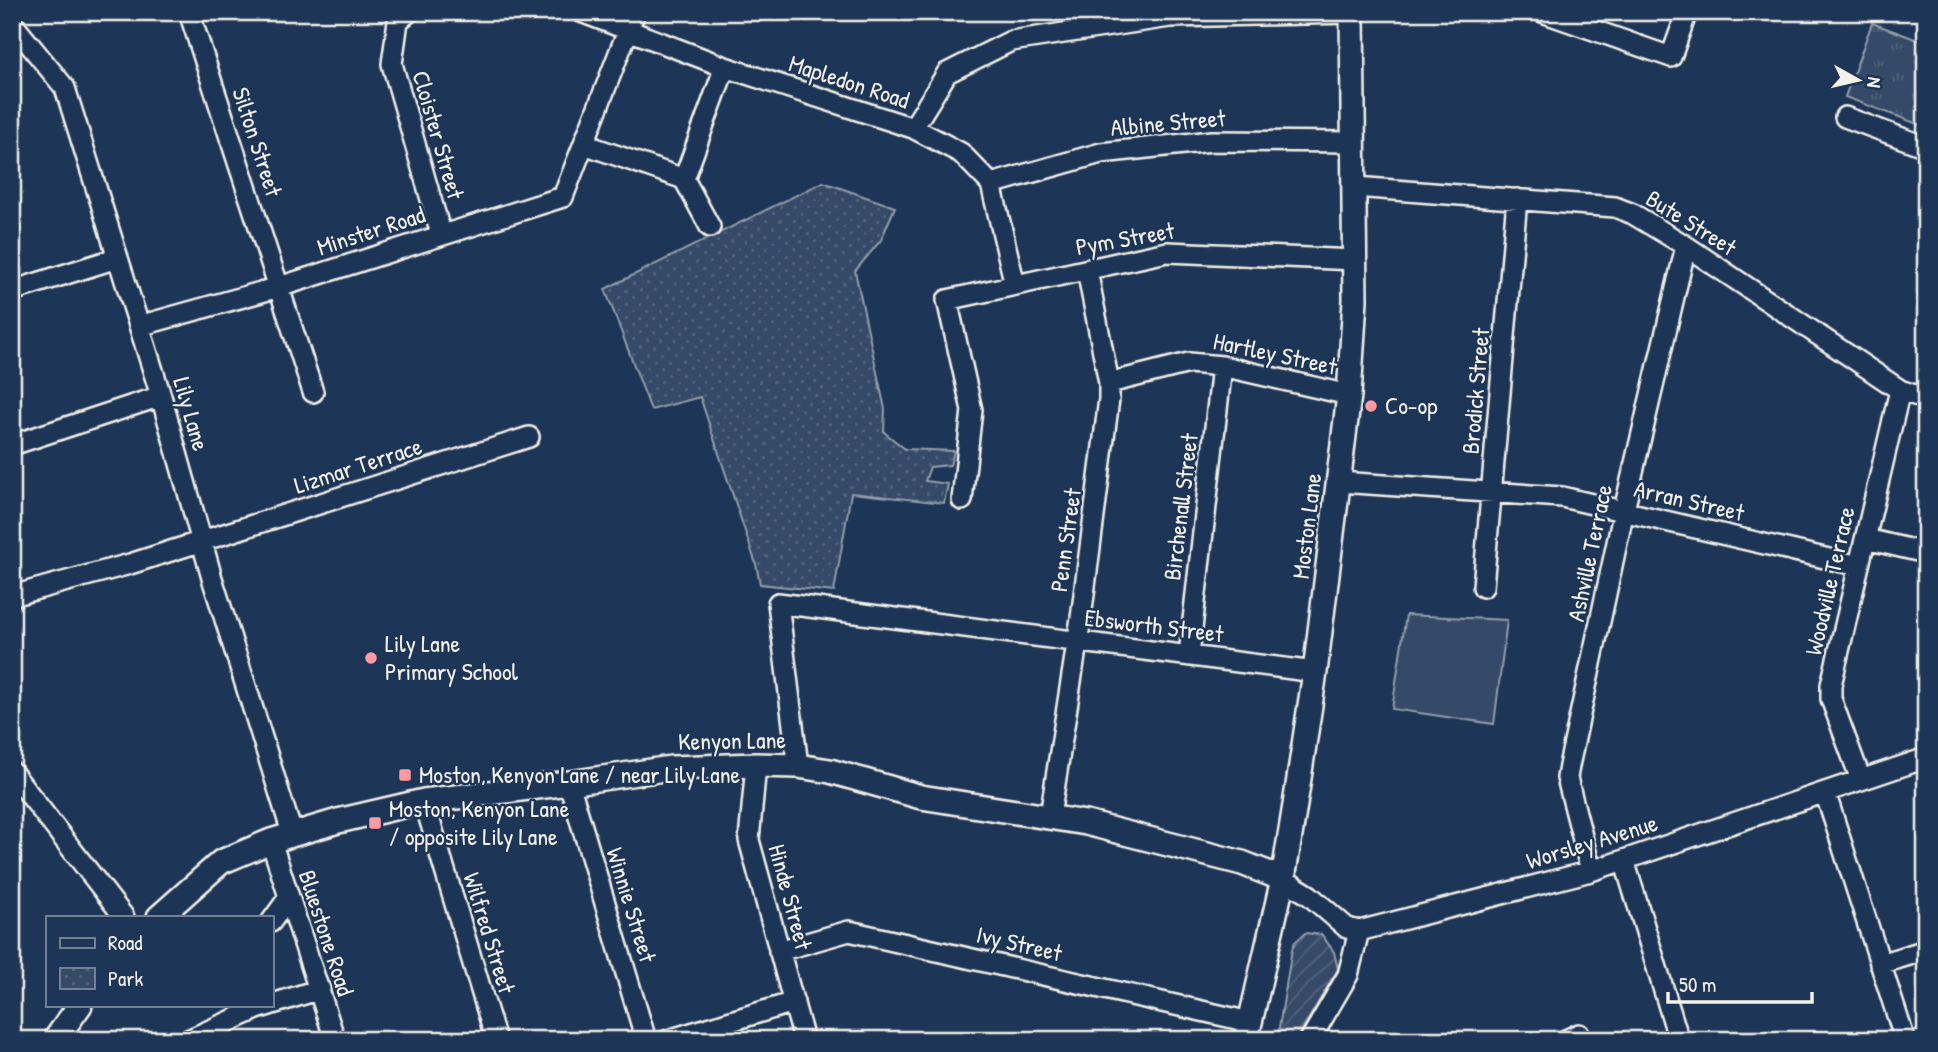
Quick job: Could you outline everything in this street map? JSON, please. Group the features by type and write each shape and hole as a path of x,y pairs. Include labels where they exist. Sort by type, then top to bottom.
{"street":[{"name":"Silton Street","path":"189,12 313,392"},
{"name":"Cloister Street","path":"409,12 398,21 392,64 441,234"},
{"name":"Mapledon Road","path":"581,12 632,21 725,67 913,128 961,153 991,184"},
{"path":"1542,12 1671,57 1687,12"},
{"path":"913,128 947,74 1012,41 1170,17 1352,13"},
{"name":"Moston Lane","path":"1248,1031 1283,879 1315,671 1349,395 1356,260 1352,13"},
{"path":"632,21 584,144 684,179 709,227"},
{"name":"Lily Lane","path":"12,23 65,88 161,396 281,837"},
{"path":"684,179 725,67"},
{"path":"1845,117 1926,147"},
{"name":"Albine Street","path":"991,184 1101,153 1212,141 1354,142"},
{"name":"Minster Road","path":"139,326 279,287 563,197 584,144"},
{"path":"991,184 1015,285"},
{"name":"Bute Street","path":"1355,187 1615,207 1633,214 1686,246 1900,390 1926,399"},
{"name":"Brodick Street","path":"1483,587 1517,199"},
{"name":"Ashville Terrace","path":"1591,871 1567,778 1624,510 1686,246"},
{"name":"Pym Street","path":"962,500 972,410 947,300 1167,252 1356,260"},
{"path":"12,291 117,258"},
{"name":"Penn Street","path":"1050,816 1110,399 1087,270"},
{"name":"Hartley Street","path":"1109,383 1189,363 1222,366 1349,395"},
{"name":"Birchenall Street","path":"1189,655 1222,366"},
{"name":"Woodville Terrace","path":"1861,780 1831,698 1831,685 1900,390"},
{"path":"12,445 161,396"},
{"name":"Lizmar Terrace","path":"12,596 130,564 529,438"},
{"name":"Arran Street","path":"1339,482 1562,497 1859,566"},
{"path":"1866,538 1926,553"},
{"name":"Ebsworth Street","path":"798,766 778,603 1315,671"},
{"name":"Worsley Avenue","path":"1359,931 1591,871 1926,758"},
{"name":"Kenyon Lane","path":"160,916 221,862 281,837 424,801 671,768 756,765 798,766 830,771 921,797 1086,823 1233,860 1283,879"},
{"name":"Hinde Street","path":"756,765 749,840 804,1040"},
{"path":"12,772 123,916"},
{"name":"Winnie Street","path":"569,783 646,1040"},
{"path":"1825,792 1905,1040"},
{"name":"Wilfred Street","path":"424,801 496,1040"},
{"name":"Bluestone Road","path":"281,837 289,897 335,1040"},
{"path":"1624,860 1679,1040"},
{"path":"1283,879 1309,895 1347,928 1359,931 1348,975 1310,1040"},
{"path":"273,919 289,897"},
{"name":"Ivy Street","path":"779,951 849,930 1248,1031"},
{"path":"1880,964 1926,950"},
{"path":"273,1002 320,989"},
{"path":"668,1040 794,1002"},
{"path":"55,1040 79,1006"},
{"path":"188,1040 257,1007"}],"green space":[{"path":"1872,23 1926,43 1926,127 1845,97"},
{"path":"823,182 895,207 881,240 855,271 885,409 884,432 905,449 954,451 950,465 930,467 925,481 948,484 944,503 851,493 834,592 760,584 756,564 700,397 651,410 605,289"},
{"path":"1406,615 1507,620 1494,724 1392,709"},
{"path":"1305,933 1322,935 1334,952 1338,969 1296,1040 1277,1040 1292,949"}],"place":[{"name":"Co-op","path":"1371,406"},
{"name":"Lily Lane Primary School","path":"371,658"},
{"name":"Moston, Kenyon Lane / near Lily Lane","path":"405,775"},
{"name":"Moston, Kenyon Lane / opposite Lily Lane","path":"375,823"}]}
